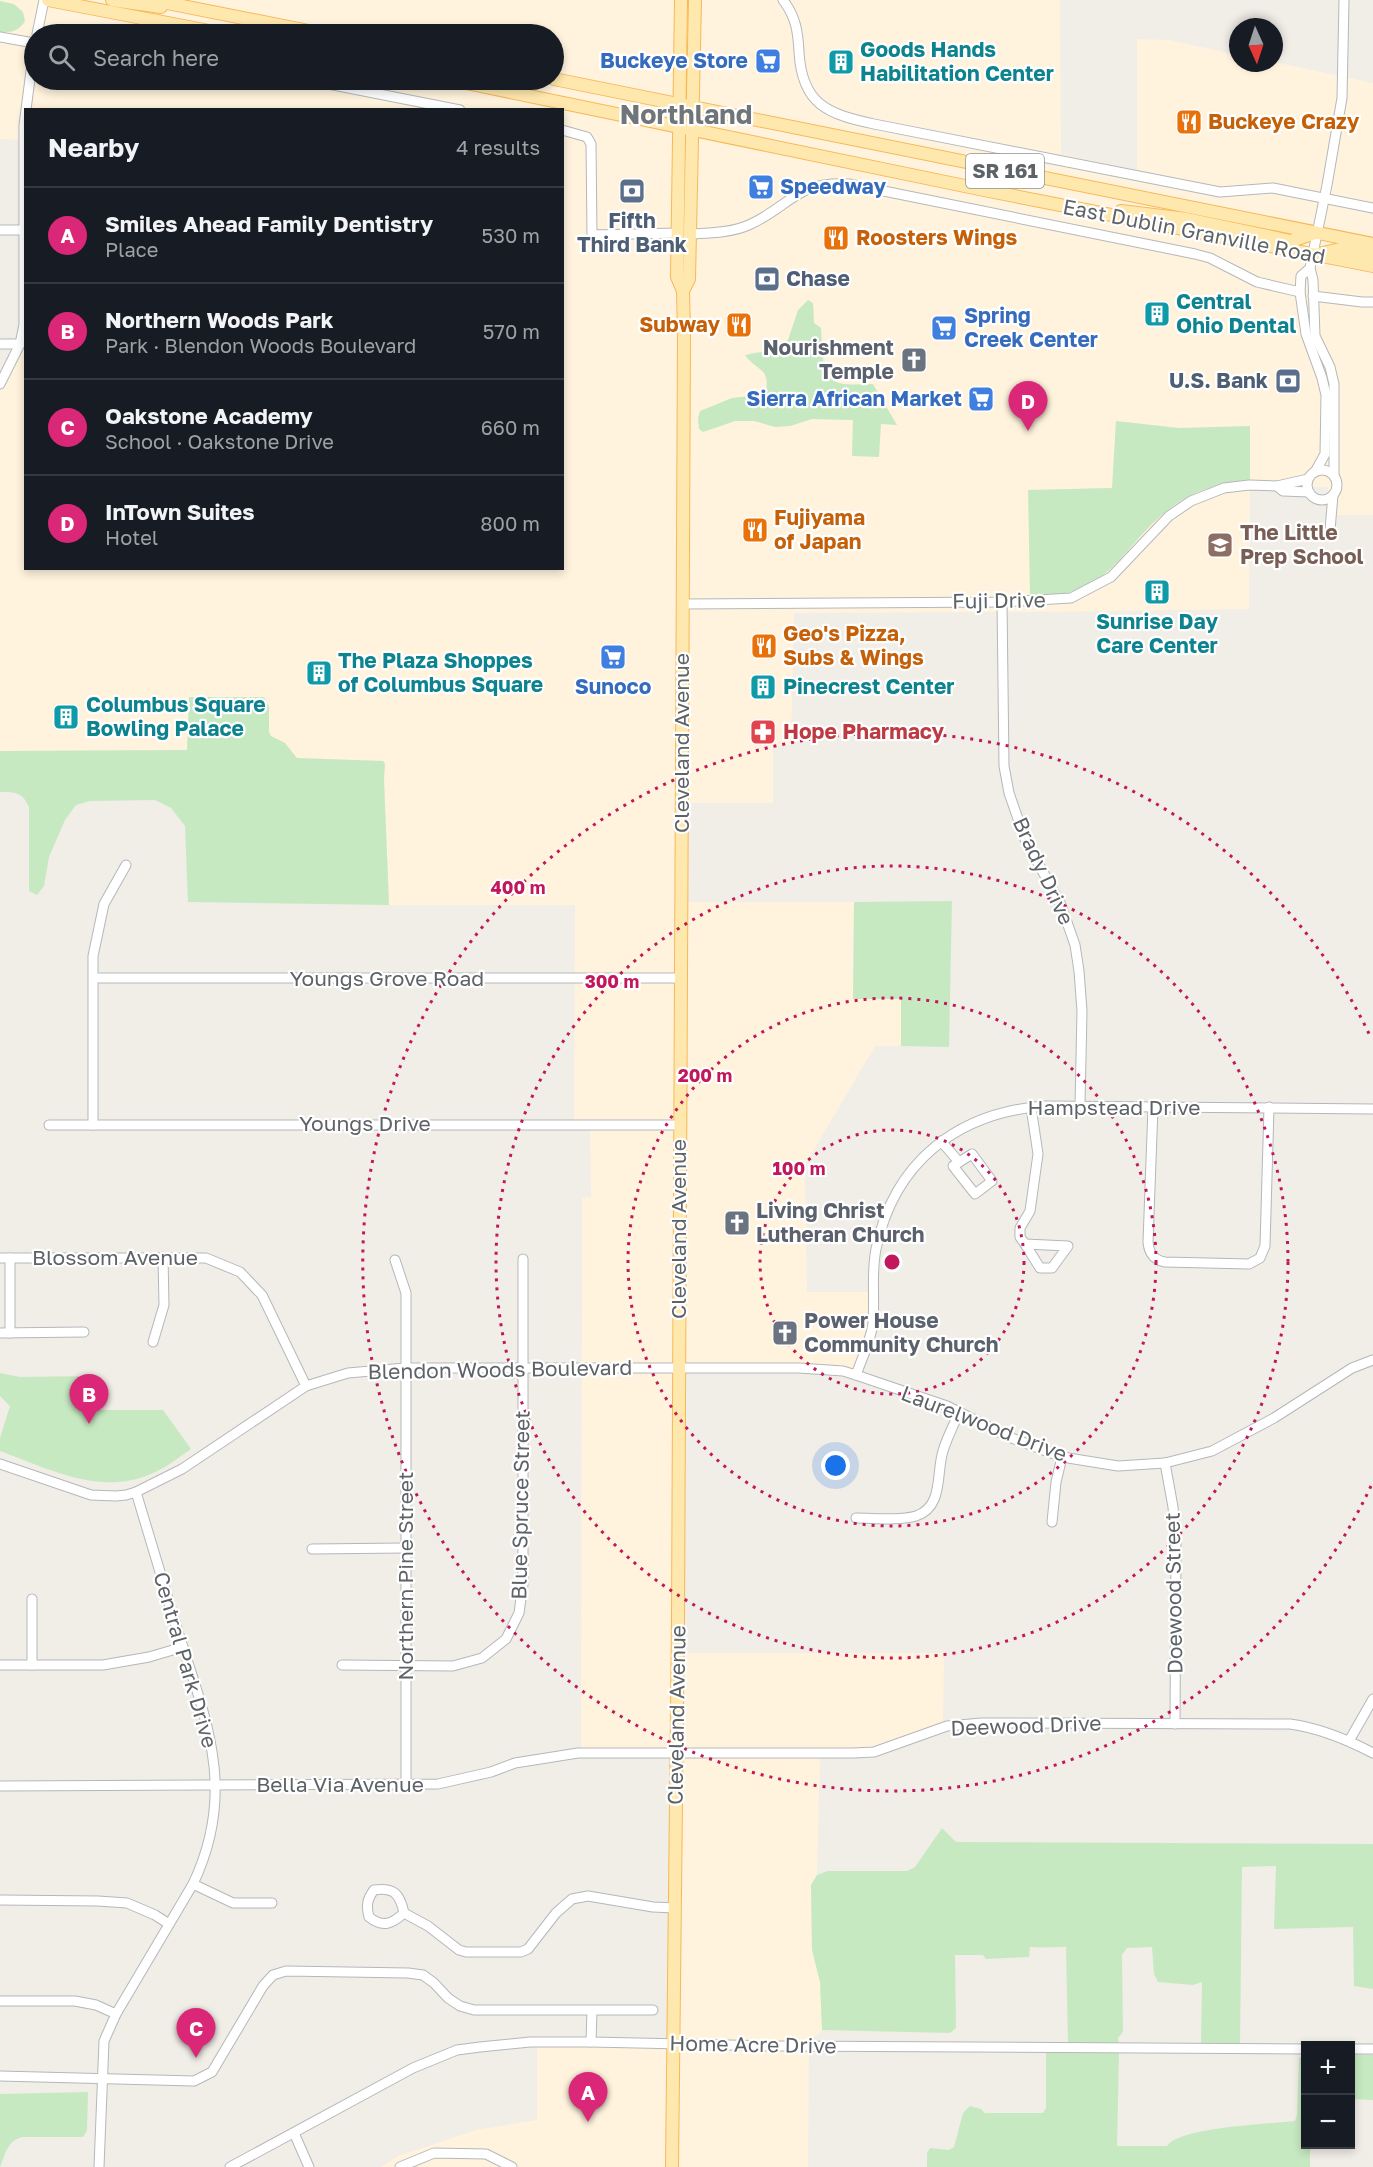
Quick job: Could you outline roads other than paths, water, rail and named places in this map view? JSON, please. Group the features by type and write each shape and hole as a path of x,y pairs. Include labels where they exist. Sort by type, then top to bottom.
{"main road":[{"path":"46,0 172,24"},
{"path":"112,0 219,13"},
{"path":"152,0 274,24"},
{"name":"Cleveland Avenue","path":"681,0 678,125 684,233"},
{"name":"Cleveland Avenue","path":"672,2167 683,604 683,291 677,277 684,233 692,128 695,0"},
{"name":"East Dublin Granville Road","path":"564,81 1373,244"},
{"name":"East Dublin Granville Road","path":"502,90 1075,208 1373,266"},
{"path":"1075,208 1134,211 1291,241 1318,232"},
{"path":"1313,255 1340,249 1373,255"}],"street":[{"path":"40,24 46,0"},
{"name":"East Dublin Granville Road","path":"783,0 796,22 801,74 805,85 816,101 834,113 874,124 1220,192 1273,188 1373,208"},
{"path":"1330,530 1333,495 1337,487 1334,476 1334,384 1330,367 1315,336 1313,280 1310,268 1342,98 1344,0"},
{"path":"0,37 24,42"},
{"path":"26,108 29,90"},
{"path":"359,90 450,108"},
{"name":"East Dublin Granville Road","path":"564,130 586,136 591,144 592,235 740,229 753,224 796,195 817,185 849,184 1195,254 1210,258 1257,282 1300,292"},
{"path":"0,230 24,230"},
{"path":"1310,268 1301,276 1300,292 1307,342 1322,378 1326,395 1325,454 1307,488 1320,500 1331,518"},
{"name":"East Dublin Granville Road","path":"1312,296 1362,303 1373,302"},
{"path":"0,384 20,344 24,325"},
{"path":"0,344 20,344"},
{"path":"1312,475 1325,470 1334,476"},
{"name":"Fuji Drive","path":"683,604 1002,602 1071,598 1111,577 1169,516 1191,501 1224,488 1276,486 1312,475"},
{"name":"Fuji Drive","path":"1276,486 1283,491 1309,492"},
{"path":"1320,500 1333,495"},
{"name":"Brady Drive","path":"1002,602 1004,766 1009,793 1025,839 1061,905 1075,945 1082,1011 1080,1105"},
{"path":"93,1125 93,956 104,904 126,865"},
{"name":"Youngs Grove Road","path":"94,978 680,978"},
{"name":"Hampstead Drive","path":"856,1375 871,1330 873,1270 876,1249 887,1213 901,1183 941,1141 988,1117 1031,1107 1080,1105 1373,1109"},
{"path":"1025,1244 1019,1233 1030,1211 1038,1154 1031,1107"},
{"path":"1153,1107 1149,1250 1158,1261 1249,1264 1260,1258 1265,1246 1269,1107"},
{"name":"Youngs Drive","path":"50,1125 680,1125"},
{"path":"941,1141 959,1162"},
{"path":"153,1341 164,1305 163,1257"},
{"path":"5,1258 5,1333 84,1332"},
{"name":"Blossom Avenue","path":"5,1258 206,1258 240,1272 262,1295 306,1386"},
{"name":"Blue Spruce Street","path":"342,1665 453,1666 482,1658 506,1639 519,1613 523,1584 524,1259"},
{"name":"Northern Pine Street","path":"395,1260 406,1293 406,1784"},
{"name":"Laurelwood Drive","path":"679,1369 799,1368 843,1371 959,1412 1009,1437 1062,1457 1118,1466 1166,1463 1193,1457 1227,1444 1274,1418 1352,1368 1373,1360"},
{"name":"Blendon Woods Boulevard","path":"0,1464 91,1495 116,1496 136,1492 182,1469 306,1386 348,1373 405,1368 679,1369"},
{"path":"856,1518 908,1517 919,1515 928,1509 935,1499 942,1451 959,1412"},
{"path":"1052,1522 1056,1482 1062,1457"},
{"name":"Doewood Street","path":"1166,1463 1176,1545 1175,1724"},
{"name":"Central Park Drive","path":"99,2167 104,2041 116,2014 193,1884 203,1863 211,1837 216,1785 213,1751 204,1707 183,1647 136,1492"},
{"path":"312,1549 405,1548"},
{"path":"32,1599 32,1665"},
{"path":"0,1665 103,1665 149,1657 183,1647"},
{"path":"1349,1741 1373,1699"},
{"name":"Deewood Drive","path":"676,1752 853,1754 874,1752 938,1729 963,1724 1290,1724 1308,1726 1349,1741 1373,1754"},
{"name":"Bella Via Avenue","path":"0,1786 438,1784 491,1772 515,1763 578,1753 676,1752"},
{"path":"193,1884 233,1903 272,1903"},
{"path":"386,1888 397,1894 402,1901 404,1913 394,1922 385,1925 376,1923 369,1917 368,1897 374,1890 386,1888"},
{"path":"404,1913 428,1926 459,1950 520,1952 533,1944 556,1913 572,1899 588,1896 653,1907 675,1908"},
{"path":"0,1900 98,1901 128,1904 155,1915 169,1924"},
{"path":"0,2076 194,2081 212,2072 263,1986 273,1975 286,1971 423,1975 448,1998 460,2006 474,2010 653,2010"},
{"path":"0,2001 75,2001 96,2005 116,2014"},
{"path":"591,2042 592,2011"},
{"name":"Home Acre Drive","path":"230,2167 413,2068 457,2050 530,2042 1301,2049"},
{"path":"1355,2049 1373,2049"},
{"path":"294,2133 309,2167"},
{"path":"400,2167 434,2153 486,2154 512,2167"}],"place":[{"name":"Buckeye Store","path":"768,61"},
{"name":"Goods Hands Habilitation Center","path":"841,62"},
{"name":"Buckeye Crazy","path":"1189,122"},
{"name":"Speedway","path":"761,187"},
{"name":"Fifth Third Bank","path":"632,191"},
{"name":"Roosters Wings","path":"836,238"},
{"name":"Chase","path":"767,279"},
{"name":"Central Ohio Dental","path":"1157,314"},
{"name":"Subway","path":"739,325"},
{"name":"Spring Creek Center","path":"944,328"},
{"name":"Nourishment Temple","path":"914,360"},
{"name":"U.S. Bank","path":"1288,381"},
{"name":"Sierra African Market","path":"981,399"},
{"name":"InTown Suites","path":"1028,431"},
{"name":"Fujiyama of Japan","path":"755,530"},
{"name":"The Little Prep School","path":"1220,545"},
{"name":"Sunrise Day Care Center","path":"1157,592"},
{"name":"Geo's Pizza, Subs & Wings","path":"764,646"},
{"name":"Sunoco","path":"613,657"},
{"name":"The Plaza Shoppes of Columbus Square","path":"319,673"},
{"name":"Pinecrest Center","path":"763,687"},
{"name":"Columbus Square Bowling Palace","path":"66,717"},
{"name":"Hope Pharmacy","path":"763,732"},
{"name":"Living Christ Lutheran Church","path":"737,1223"},
{"name":"Power House Community Church","path":"785,1333"},
{"name":"Northern Woods Park","path":"89,1424"},
{"name":"Oakstone Academy","path":"196,2058"},
{"name":"Smiles Ahead Family Dentistry","path":"588,2122"}],"district":[{"name":"Northland","path":"686,115"}]}
